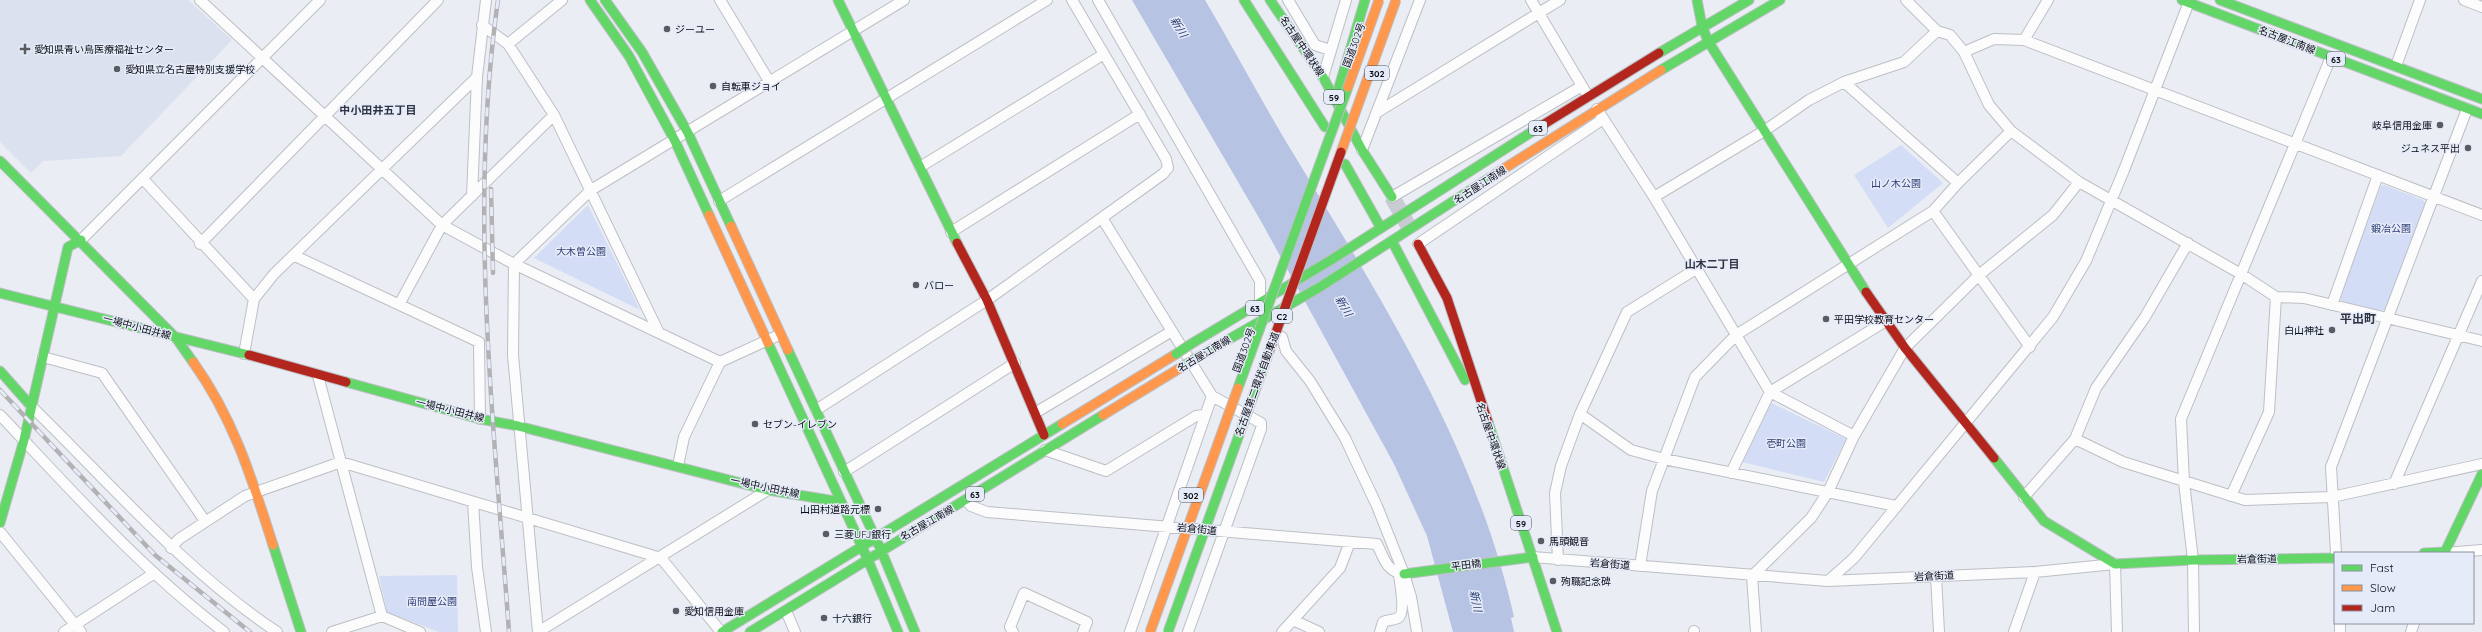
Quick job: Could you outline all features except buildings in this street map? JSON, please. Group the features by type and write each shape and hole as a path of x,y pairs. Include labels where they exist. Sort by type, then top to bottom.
{"main road":[{"path":"590,0 629,56 675,141 868,560 898,632"},
{"path":"605,0 642,52 688,133 779,335 816,410 881,550 915,632"},
{"path":"838,0 951,232 987,300 1015,363 1044,435"},
{"path":"1244,0 1325,127"},
{"name":"名古屋中環状線","path":"1270,0 1323,77 1362,150 1392,197"},
{"path":"1339,87 1365,0"},
{"name":"国道302号","path":"1141,632 1370,0"},
{"name":"名古屋第二環状自動車道","path":"1150,632 1378,0"},
{"name":"名古屋第二環状自動車道","path":"1168,632 1401,0"},
{"name":"302","path":"1177,632 1305,273 1342,174 1401,0"},
{"path":"1697,0 1702,26 1708,41 1847,265 1905,348 2044,521 2115,564"},
{"name":"名古屋江南線","path":"722,632 1191,344 1260,305 1305,273 1318,268 1702,26 1749,0"},
{"name":"名古屋江南線","path":"750,632 868,560 881,550 966,500 1198,357 1320,287 1597,109 1708,41 1780,0"},
{"name":"名古屋江南線","path":"2220,0 2482,99"},
{"name":"名古屋江南線","path":"2187,1 2482,114"},
{"path":"0,161 81,240 176,338 204,377 224,410 245,456 258,491 301,632"},
{"path":"1345,164 1378,230"},
{"path":"0,523 24,440 68,247 81,240"},
{"path":"1388,244 1484,415"},
{"name":"名古屋中環状線","path":"1418,244 1447,298 1484,415 1558,632"},
{"name":"一場中小田井線","path":"0,293 54,305 176,338 244,354 318,376 480,418 518,426 768,490 841,502"},
{"path":"0,371 31,406"},
{"path":"2445,552 2482,474"},
{"name":"平田橋","path":"1401,573 1533,557"},
{"name":"岩倉街道","path":"2115,564 2193,560 2334,558"}],"street":[{"path":"200,0 325,114 381,169 442,225 514,264 720,362"},
{"path":"200,244 325,114 438,0"},
{"path":"472,196 477,77 486,0"},
{"path":"508,44 562,0"},
{"path":"720,0 769,81"},
{"path":"768,490 661,558 538,632 526,517 513,355 514,264 591,190 675,141 769,81 853,32 904,0"},
{"path":"719,201 1047,0"},
{"path":"816,410 987,300 1163,174 1168,168 1166,159 1072,0"},
{"path":"1098,0 1260,281 1260,305"},
{"path":"1288,0 1315,45 1330,50"},
{"path":"1323,77 1346,0"},
{"path":"1362,150 1420,0"},
{"path":"1531,0 1588,97"},
{"path":"1376,113 1560,0"},
{"path":"1906,0 1938,31 1950,35 1964,52 1989,105 2011,131 2079,182 2188,243 2241,274 2276,297 2304,298 2482,341"},
{"path":"2024,40 2048,0"},
{"path":"2396,66 2420,0"},
{"path":"2464,0 2482,7"},
{"path":"1828,581 1854,558 1965,423 2030,347 2053,317 2086,261 2154,91 2187,1"},
{"path":"81,240 143,179 314,2"},
{"path":"482,25 508,44 554,116 659,333"},
{"path":"1654,197 1764,131 1809,100 1844,82 1904,62 1938,31"},
{"path":"1964,52 1994,39 2024,40 2154,91 2482,215"},
{"path":"1302,47 1312,40"},
{"path":"920,167 1104,54"},
{"path":"2194,632 2193,560 2184,482 2181,419 2331,57"},
{"path":"244,354 254,299 274,274 295,256 381,169 477,77"},
{"path":"1844,82 1958,183"},
{"path":"1392,197 1582,86"},
{"path":"1597,109 1654,197 1770,392 1854,436"},
{"path":"2336,552 2331,467 2467,109"},
{"path":"951,232 1140,114"},
{"path":"400,304 442,225 554,116"},
{"path":"1418,244 1603,119"},
{"path":"1640,566 1652,491 1695,377 1736,335 1933,211 1958,183 2011,131"},
{"path":"2332,305 2378,175"},
{"path":"143,179 200,244 254,299"},
{"path":"1756,632 1752,576 1811,518 1828,492 1854,436 1905,348 1979,275 2053,215 2079,182"},
{"path":"1933,211 2030,347"},
{"path":"1102,218 1212,396 1261,423 1261,429 1188,632"},
{"path":"2024,496 2075,439 2096,388 2146,317 2188,243"},
{"path":"295,256 480,342 480,418"},
{"path":"1558,560 1555,493 1561,466 1580,414 1627,312 1696,269"},
{"path":"2394,484 2482,281"},
{"path":"2231,496 2269,412 2276,297"},
{"path":"1731,473 1770,392 1886,321"},
{"path":"1035,413 1172,331"},
{"path":"678,466 684,437 720,362 779,335"},
{"path":"1282,337 1286,351 1314,387 1345,438 1377,506 1411,597 1417,632"},
{"path":"43,357 102,373 205,522"},
{"path":"844,472 1015,363"},
{"path":"318,376 382,616"},
{"path":"1130,632 1204,415 1212,396"},
{"path":"31,406 172,548 244,610 277,632"},
{"path":"1580,414 1631,450 1664,459 1896,506"},
{"path":"0,415 153,574 224,632"},
{"path":"1045,450 1106,471 1196,416 1204,415"},
{"path":"2075,439 2123,462 2245,500 2332,497 2482,464"},
{"path":"172,548 179,539 245,496 341,462 661,558 722,632"},
{"name":"岩倉街道","path":"966,500 971,506 987,512 1377,544 1386,565 1401,573"},
{"path":"473,502 477,567 486,632"},
{"path":"0,532 78,628"},
{"path":"1282,632 1340,568 1350,542"},
{"path":"2445,552 2482,550"},
{"name":"岩倉街道","path":"1533,557 1828,581 2035,572 2115,564"},
{"path":"2115,564 2117,632"},
{"path":"2014,632 2035,572"},
{"path":"1380,632 1383,622 1399,618 1401,615 1403,600 1401,573"},
{"path":"64,632 78,628 153,574"},
{"path":"1936,576 1938,632"},
{"path":"1013,632 1010,627 1024,593 1087,622 1083,632"},
{"path":"786,611 795,632"},
{"path":"332,632 382,616 420,632"},
{"path":"1293,620 1319,632"}],"shaded area":[{"name":"愛知県立名古屋特別支援学校","path":"0,0 188,0 232,40 121,156 43,161 31,173 0,142"}],"green space":[{"name":"山ノ木公園","path":"1901,145 1943,183 1888,228 1854,175"},
{"name":"鍛冶公園","path":"2384,185 2423,200 2426,205 2386,309 2382,311 2342,302 2340,297 2381,186"},
{"name":"大木曽公園","path":"588,205 640,310 534,258"},
{"name":"壱町公園","path":"1771,403 1846,439 1824,482 1742,462"},
{"name":"南問屋公園","path":"457,575 458,632 439,632 387,612 379,576"}],"water":[{"name":"新川","path":"1132,0 1205,0 1275,123 1396,326 1453,438 1477,496 1498,556 1514,617 1511,618 1514,632 1453,632 1427,536 1394,464 1262,223"}],"tunnel":[{"path":"1392,197 1409,227"}],"railway":[{"path":"498,0 489,78 485,157 484,236 491,395 509,632"},
{"path":"491,189 493,273"},
{"path":"0,390 155,555 250,632"}],"traffic: fast":[{"path":"590,0 629,56 675,141 709,215"},
{"path":"605,0 642,52 688,133 731,226"},
{"path":"838,0 957,243"},
{"path":"1244,0 1325,127"},
{"path":"1270,0 1323,77 1362,150 1392,197"},
{"path":"1339,87 1365,0"},
{"path":"1697,0 1702,26 1708,41 1866,292"},
{"path":"1659,53 1749,0"},
{"path":"1661,70 1780,0"},
{"path":"2182,0 2482,114"},
{"path":"2220,0 2482,99"},
{"path":"1238,388 1348,87"},
{"path":"1191,344 1331,260 1541,126"},
{"path":"0,161 176,338 193,362"},
{"path":"1345,164 1381,228"},
{"path":"1198,357 1320,287 1497,173"},
{"path":"0,523 24,440 68,247 81,240"},
{"path":"1392,241 1465,380"},
{"path":"0,293 249,355"},
{"path":"768,343 868,560 898,632"},
{"path":"1176,354 1191,344"},
{"path":"1168,632 1270,349"},
{"path":"788,350 881,550 915,632"},
{"path":"1185,365 1198,357"},
{"path":"0,371 31,406"},
{"path":"346,382 480,419 518,426 768,490 841,502"},
{"path":"750,632 1103,415"},
{"path":"1488,422 1557,632"},
{"path":"722,632 1062,424"},
{"path":"1994,458 2044,521 2115,564 2193,560 2334,558"},
{"path":"2445,552 2482,474"},
{"path":"273,545 301,632"},
{"path":"1404,574 1533,557"}],"traffic: slow":[{"path":"1348,87 1379,0"},
{"path":"1341,152 1396,0"},
{"path":"1497,173 1661,70"},
{"path":"709,215 768,343"},
{"path":"731,226 788,350"},
{"path":"1062,424 1176,354"},
{"path":"193,362 220,405 231,428 249,473 273,545"},
{"path":"1103,415 1185,365"},
{"path":"1150,632 1238,388"}],"traffic: jam":[{"path":"1541,126 1659,53"},
{"path":"1270,349 1341,152"},
{"path":"957,243 987,300 1044,435"},
{"path":"1418,244 1447,298 1488,422"},
{"path":"1866,292 1905,348 1994,458"},
{"path":"249,355 346,382"}],"place":[{"name":"ジーユー","path":"667,29"},
{"name":"愛知県青い鳥医療福祉センター","path":"25,49"},
{"name":"愛知県立名古屋特別支援学校","path":"117,69"},
{"name":"自転車ジョイ","path":"713,86"},
{"name":"岐阜信用金庫","path":"2440,125"},
{"name":"ジュネス平出","path":"2468,148"},
{"name":"バロー","path":"916,285"},
{"name":"平田学校教育センター","path":"1826,319"},
{"name":"白山神社","path":"2332,330"},
{"name":"セブン-イレブン","path":"755,424"},
{"name":"山田村道路元標","path":"878,509"},
{"name":"三菱UFJ銀行","path":"826,534"},
{"name":"馬頭観音","path":"1541,541"},
{"name":"殉職記念碑","path":"1553,581"},
{"name":"愛知信用金庫","path":"676,611"},
{"name":"十六銀行","path":"824,618"}],"district":[{"name":"中小田井五丁目","path":"378,110"},
{"name":"山木二丁目","path":"1712,264"},
{"name":"平出町","path":"2358,318"}]}
